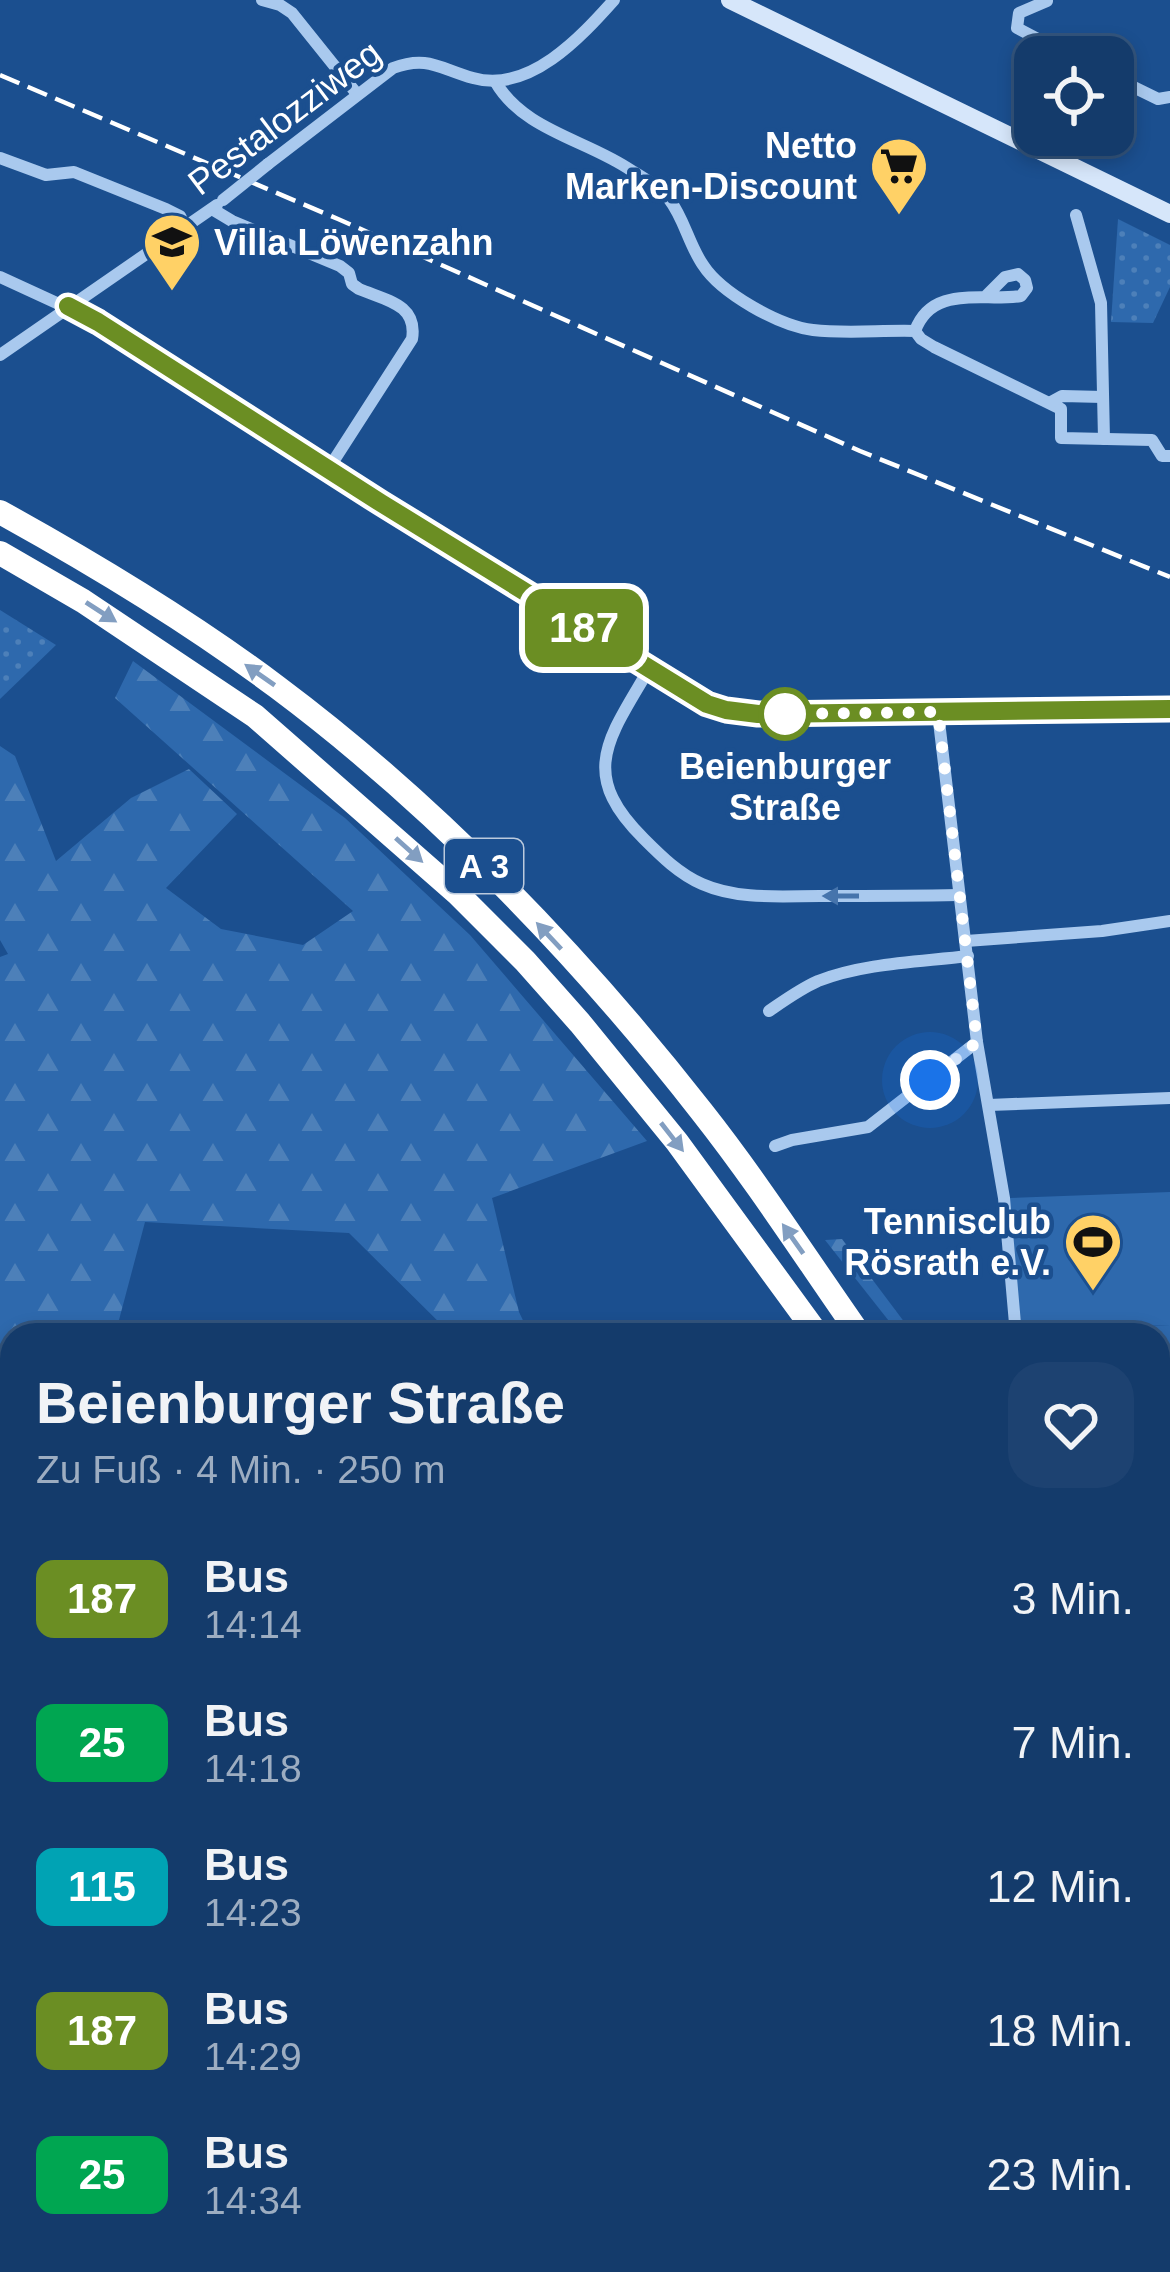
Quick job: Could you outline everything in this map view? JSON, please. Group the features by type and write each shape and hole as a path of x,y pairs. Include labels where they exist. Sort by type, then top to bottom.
{"highway":[{"name":"A 3","path":"0,512 98,566 279,688 483,866 609,1002 703,1113 852,1323"},
{"name":"A 3","path":"0,553 83,601 255,716 458,894 580,1023 677,1142 809,1323"}],"main road":[{"path":"730,0 1170,214"}],"street":[{"path":"262,0 292,14 357,94"},
{"path":"614,0 549,61 522,76 495,81 506,100 533,120 630,169 669,198 710,275 748,304 813,330 915,331"},
{"path":"1032,36 1017,28 1019,13 1047,1"},
{"name":"Pestalozziweg","path":"0,355 187,228 393,68 412,61 430,62 476,80 495,81"},
{"path":"1134,87 1158,99 1170,97"},
{"path":"0,158 46,175 74,172 166,209 180,216 187,228"},
{"path":"217,205 232,220 340,266 349,272 352,284 404,309 414,322 412,338 329,468"},
{"path":"1076,215 1101,303 1104,439"},
{"path":"0,277 98,322 707,704 742,713 1170,709"},
{"path":"915,331 919,319 935,304 986,296"},
{"path":"915,331 934,347 1061,409 1061,438 1152,440 1162,456 1170,456"},
{"path":"1051,402 1062,396 1103,397"},
{"path":"649,669 615,728 608,748 606,784 623,818 683,874 718,890 761,896 958,895"},
{"path":"938,712 977,1042 1004,1198 1015,1323"},
{"path":"769,1011 820,980 864,970 967,949 1170,921"},
{"path":"776,1146 868,1127 977,1042"},
{"path":"989,1105 1170,1098"}],"green space":[{"path":"1118,219 1170,245 1170,287 1153,323 1111,322"},
{"path":"0,610 56,645 0,699"},
{"path":"133,661 345,818 470,935 647,1141 492,1198 524,1323 440,1323 349,1233 145,1222 118,1323 0,1323 0,957 8,954 0,940 0,746 15,756 56,861 131,798 189,769 237,814 166,888 221,929 303,945 353,911 115,698"},
{"name":"Tennisclub Rösrath e.V.","path":"1170,1192 1170,1323 1018,1323 1009,1198"},
{"path":"842,1239 905,1323 891,1323 825,1240"}],"railway":[{"path":"0,75 860,451 1170,577"}],"bus line":[{"name":"187","path":"68,306 707,704 758,714 1170,709"}],"place":[{"name":"Netto Marken-Discount","path":"899,217"},
{"name":"Villa Löwenzahn","path":"172,293"},
{"name":"Beienburger Straße","path":"785,714"},
{"name":"Tennisclub Rösrath e.V.","path":"1093,1293"}],"route":[{"path":"785,714 938,712 977,1042 930,1080"}]}
